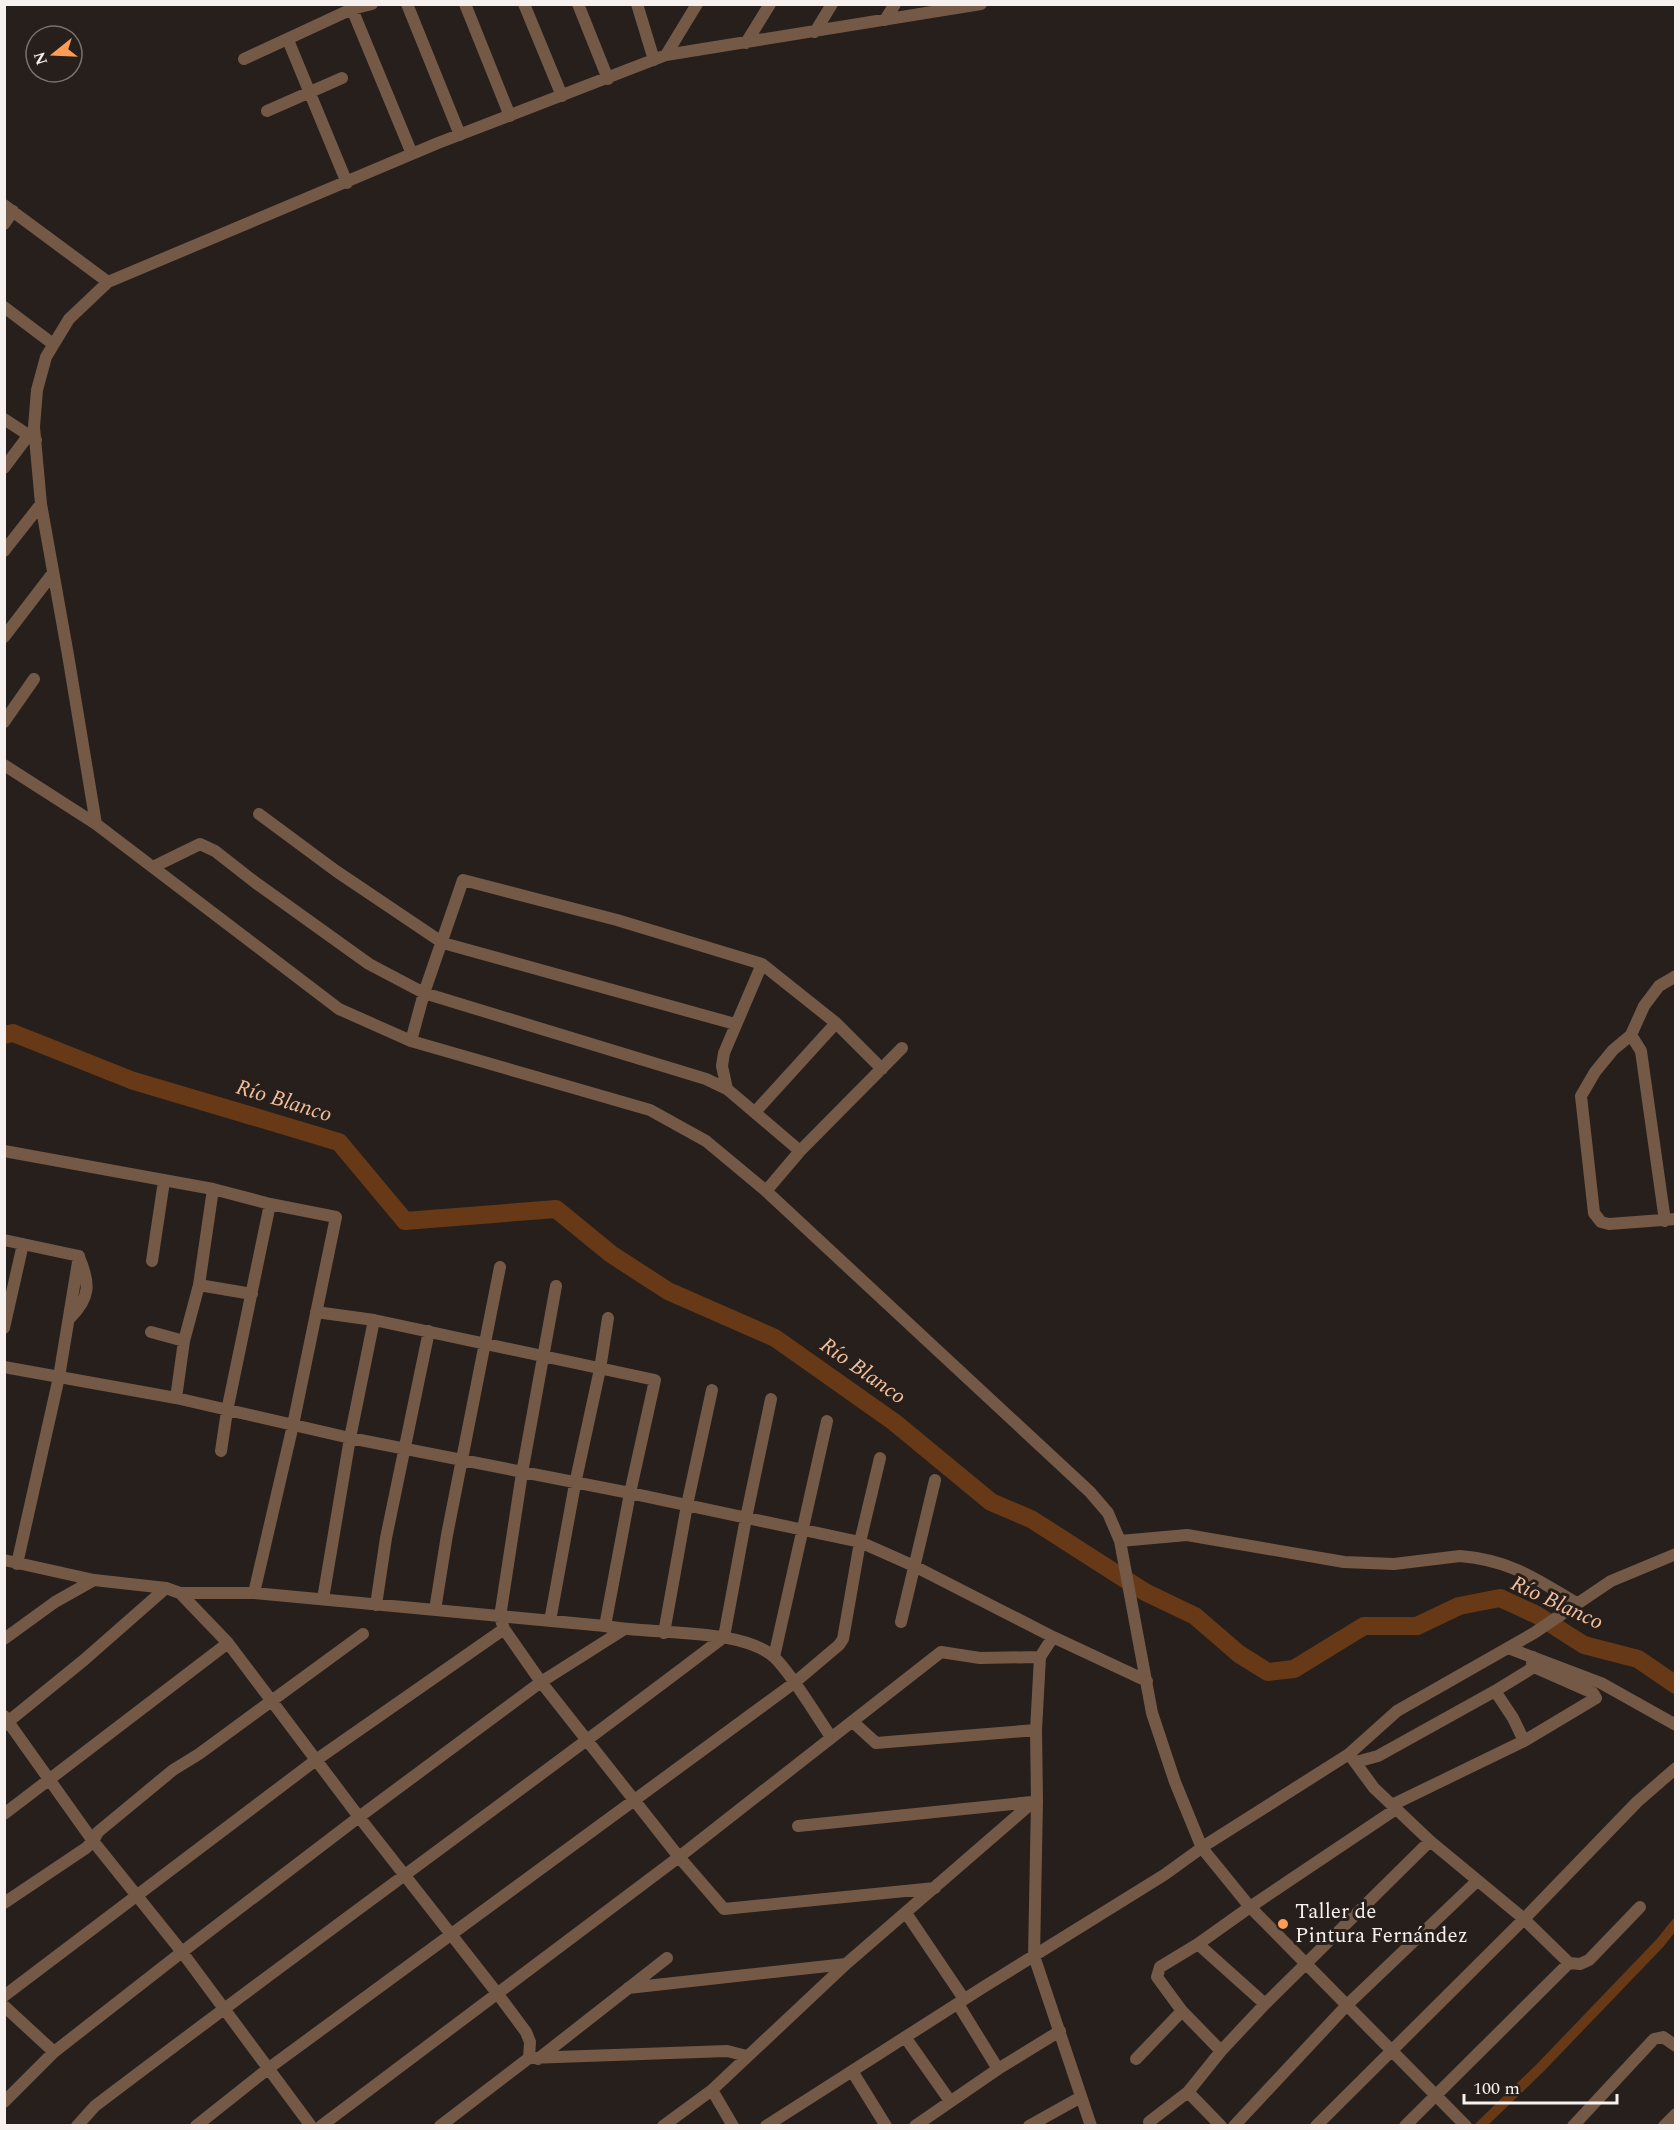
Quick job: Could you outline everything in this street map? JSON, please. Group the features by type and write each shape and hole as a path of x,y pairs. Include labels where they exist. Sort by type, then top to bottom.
{"street":[{"path":"244,59 352,9 372,4"},
{"path":"407,4 460,135"},
{"path":"465,4 510,116"},
{"path":"524,4 562,96"},
{"path":"578,4 608,79"},
{"path":"637,4 660,57"},
{"path":"660,57 697,4"},
{"path":"746,43 770,4"},
{"path":"815,32 832,4"},
{"path":"885,20 896,4"},
{"path":"96,824 41,504 32,438 38,390 46,357 69,319 108,282 412,154 660,57 981,4"},
{"path":"352,9 412,154"},
{"path":"288,40 347,183"},
{"path":"267,111 342,78"},
{"path":"4,224 9,208 108,282"},
{"path":"4,307 53,344"},
{"path":"4,419 32,438"},
{"path":"4,468 32,438"},
{"path":"4,551 41,504"},
{"path":"4,637 53,573"},
{"path":"4,722 34,679"},
{"path":"4,765 96,824 339,1009 411,1041 651,1110 706,1141 766,1191 1090,1492 1108,1513 1120,1541 1152,1713 1175,1782 1202,1848 1250,1907 1437,2094 1466,2126"},
{"path":"259,814 336,871 443,943 735,1024"},
{"path":"153,867 200,844 215,851 264,890 369,964 424,993 706,1079 727,1089 800,1151"},
{"path":"411,1041 424,993 464,880 617,920 762,964 836,1023 882,1069"},
{"path":"727,1089 722,1066 724,1053 762,964"},
{"path":"1631,1035 1641,1051 1670,1220 1609,1224 1601,1222 1594,1213 1581,1096 1594,1072 1613,1050 1631,1035 1644,1006 1659,986 1676,976"},
{"path":"755,1112 836,1023"},
{"path":"766,1191 800,1151 902,1048"},
{"path":"4,1151 213,1189 270,1204 336,1217 293,1425 254,1593"},
{"path":"152,1261 164,1181"},
{"path":"176,1398 184,1341 199,1285 213,1189"},
{"path":"221,1450 270,1204"},
{"path":"4,1240 79,1256 59,1377 11,1562 94,1580 166,1588 180,1593 254,1593 435,1610 502,1623 549,1621 623,1630 724,1637 750,1643 774,1657 831,1737"},
{"path":"4,1328 23,1244"},
{"path":"435,1610 461,1460 500,1267"},
{"path":"199,1285 252,1294"},
{"path":"556,1286 522,1473 502,1623 541,1682 679,1857 724,1909 935,1888"},
{"path":"316,1312 429,1331 655,1380 630,1493 605,1626"},
{"path":"549,1621 600,1369 608,1318"},
{"path":"322,1599 350,1438 374,1320"},
{"path":"375,1605 386,1538 429,1331"},
{"path":"151,1332 184,1341"},
{"path":"4,1367 176,1398 406,1450 630,1493 860,1542 914,1566 1053,1637 1147,1681"},
{"path":"664,1633 687,1505 712,1390"},
{"path":"77,2126 95,2106 224,2008 724,1637 771,1399"},
{"path":"774,1657 826,1421"},
{"path":"196,2126 269,2068 794,1683 839,1645 843,1639 860,1542 880,1458"},
{"path":"901,1622 935,1480"},
{"path":"1120,1541 1188,1535 1344,1562 1394,1564 1460,1556 1469,1557 1504,1564 1526,1572 1574,1606"},
{"path":"766,2126 1164,1875 1202,1848 1352,1758 1397,1711 1534,1633 1611,1581 1676,1554"},
{"path":"69,1575 70,1594"},
{"path":"4,1639 55,1602 94,1580"},
{"path":"166,1588 84,1660 6,1721 51,1780 93,1841 182,1952 311,2126"},
{"path":"180,1593 228,1643 359,1817 497,1993 526,2032 534,2059"},
{"path":"4,1996 135,1895 502,1623"},
{"path":"4,2102 54,2052 359,1817 541,1682 623,1630"},
{"path":"4,1903 93,1841 98,1832 173,1770 272,1702 363,1634"},
{"path":"1053,1637 1040,1657 1036,1730 1034,1956 1091,2126"},
{"path":"4,1814 228,1643"},
{"path":"1221,2051 1182,2011 1157,1977 1160,1967 1198,1944 1394,1807 1524,1741 1596,1698 1596,1695 1508,1648"},
{"path":"321,2126 679,1857 941,1652 980,1658 1040,1657"},
{"path":"1352,1758 1378,1756 1496,1691 1533,1662"},
{"path":"1533,1662 1601,1683 1676,1725"},
{"path":"1496,1691 1524,1741"},
{"path":"854,1722 876,1743 1036,1730"},
{"path":"1352,1758 1374,1788 1394,1807 1430,1841 1524,1920 1569,1964 1580,1964 1589,1960 1640,1907"},
{"path":"1316,2126 1524,1920 1637,1802 1676,1768"},
{"path":"798,1826 1035,1801"},
{"path":"663,2126 712,2090 846,1964 1035,1801"},
{"path":"1149,2122 1188,2092 1221,2051 1264,2004 1430,1841"},
{"path":"1234,2126 1347,2005 1477,1881"},
{"path":"906,1913 961,2002 998,2069"},
{"path":"1198,1944 1264,2004"},
{"path":"441,2126 668,1958"},
{"path":"628,1988 846,1964"},
{"path":"1406,2126 1569,1964"},
{"path":"4,2006 54,2052"},
{"path":"1136,2059 1182,2011"},
{"path":"915,2126 998,2069 1060,2031"},
{"path":"905,2037 950,2102"},
{"path":"1573,2126 1654,2039 1662,2037 1676,2046"},
{"path":"534,2059 727,2051 747,2056"},
{"path":"852,2071 886,2126"},
{"path":"712,2090 733,2126"},
{"path":"1188,2092 1221,2126"},
{"path":"1029,2126 1081,2097"},
{"path":"1664,2126 1676,2114"}],"waterway":[{"name":"Río Blanco","path":"4,1035 13,1033 131,1080 339,1142 405,1221 556,1209 611,1254 668,1291 775,1338 894,1422 991,1502 1031,1519 1145,1592 1195,1616 1239,1654 1268,1672 1294,1669 1364,1626 1417,1626 1459,1606 1500,1598 1537,1615 1584,1645 1638,1659 1676,1685"},
{"path":"1480,2126 1540,2068 1660,1943 1676,1923"}],"place":[{"name":"Taller de Pintura Fernández","path":"1283,1924"}]}
